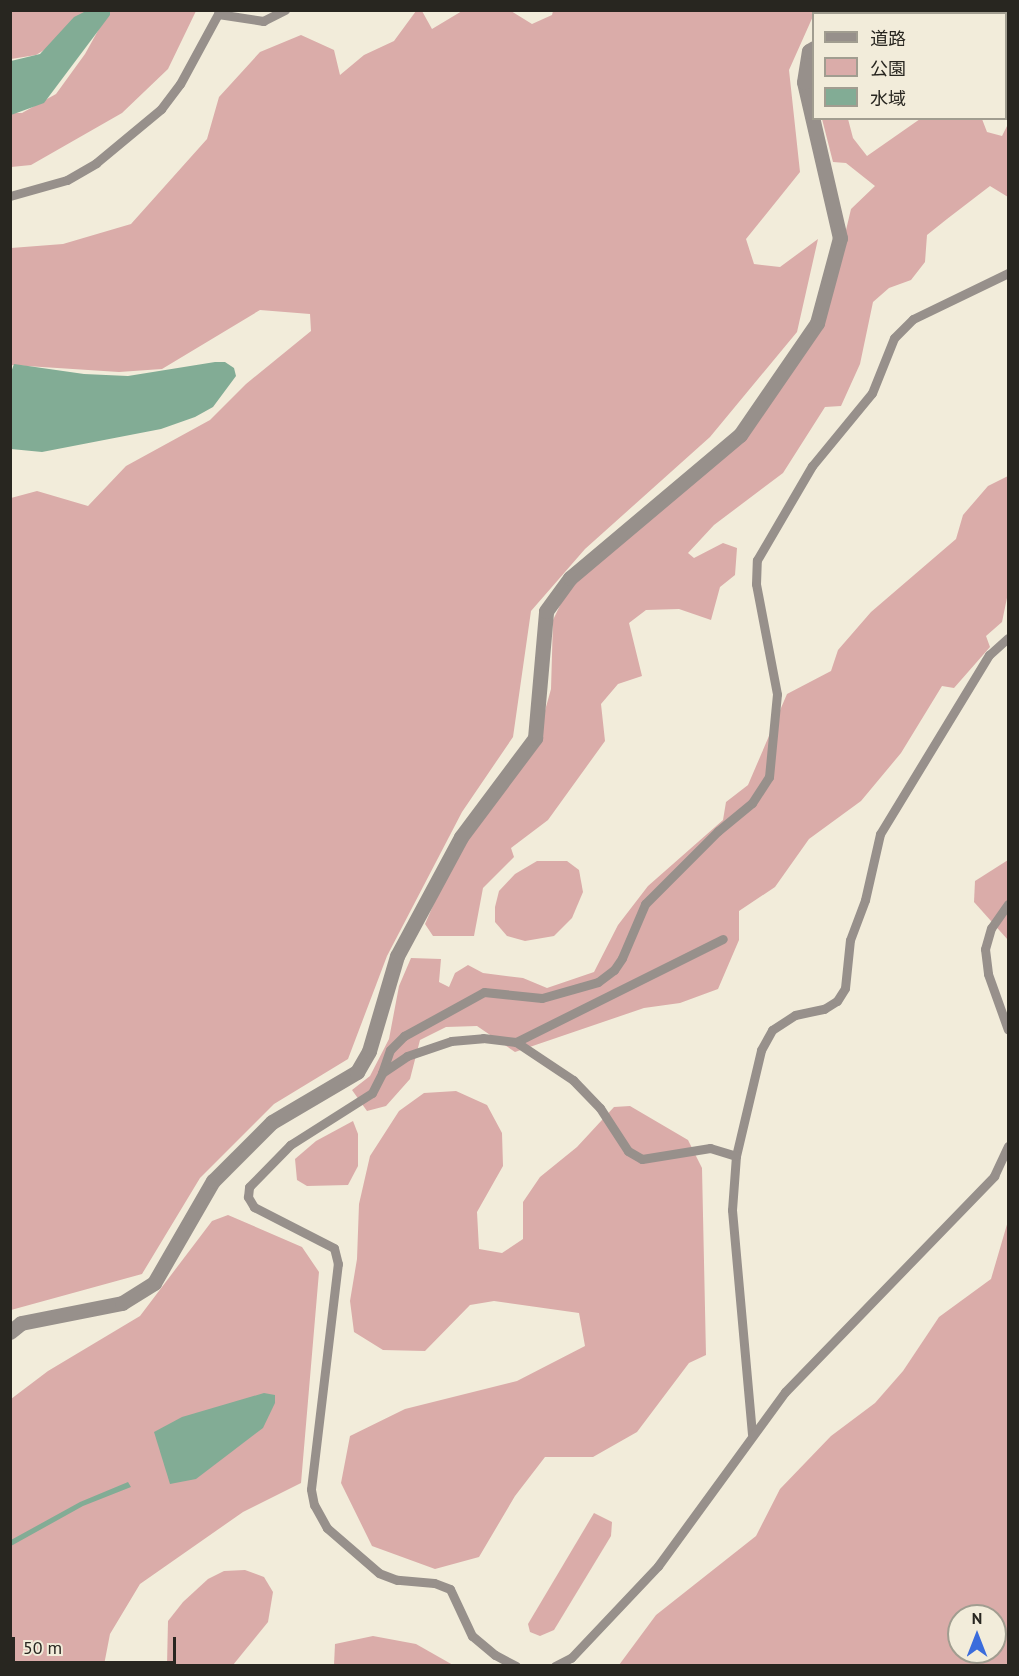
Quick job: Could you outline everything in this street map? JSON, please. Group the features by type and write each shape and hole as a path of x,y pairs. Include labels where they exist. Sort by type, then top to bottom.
{"street":[{"path":"812,49 809,51 804,82 812,117"},
{"path":"10,1332 21,1323 122,1303 154,1283 213,1181 272,1122 357,1072 369,1051 398,956 461,837 535,738 546,611 570,578 740,435 817,323 840,238 813,120"}],"lane":[{"path":"10,196 67,180 96,163 160,109 180,84 218,14 263,21 285,10"},
{"path":"516,1665 495,1655 472,1636 450,1589 434,1583 397,1580 379,1573 327,1528 314,1505 311,1489 338,1264 334,1248 254,1207 248,1197 249,1187 290,1145 372,1093 390,1050 404,1036 484,992 542,998 598,982 614,970 622,958 645,903 718,831 752,803 770,777 777,694 756,584 757,560 812,466 872,393 894,338 913,319 1008,273"},
{"path":"752,1434 732,1209 736,1156 761,1050 772,1030 795,1015 824,1009 837,1001 845,988 850,940 865,900 880,834 989,655 1008,638"},
{"path":"1008,904 991,927 985,949 988,974 1008,1030"},
{"path":"516,1042 723,939"},
{"path":"382,1073 407,1056 451,1041 483,1038 516,1042 573,1080 600,1108 628,1150 642,1159 710,1148 736,1156"},
{"path":"555,1665 571,1658 658,1566 752,1434 785,1392 994,1176 1008,1146"}],"green space":[{"path":"10,11 91,11 76,17 49,47 36,55 11,59"},
{"path":"109,11 196,11 168,69 122,113 31,165 11,167 11,113 22,113 56,94 85,54"},
{"path":"416,11 422,11 432,29 462,11 511,11 532,24 552,15 553,11 823,11 812,12 812,18 789,70 800,172 746,239 754,264 780,267 818,239 797,332 710,437 585,549 531,611 513,737 462,812 387,956 348,1059 274,1104 200,1178 142,1274 11,1310 11,498 37,491 88,506 126,466 210,420 246,384 311,331 310,314 260,310 162,369 119,372 11,365 11,248 63,244 131,224 207,139 219,97 260,52 301,35 334,50 340,75 364,55 394,41"},
{"path":"822,120 848,120 853,138 867,156 919,120 982,120 987,132 1002,136 1008,124 1008,197 990,186 927,235 925,262 911,280 889,288 873,302 860,364 841,406 825,407 783,473 714,525 688,553 694,558 723,543 737,548 735,575 720,587 711,620 679,609 646,610 629,623 642,676 618,684 601,704 605,741 548,820 511,848 514,857 483,888 474,936 433,936 425,924 453,860 534,750 551,689 553,620 564,597 580,577 746,438 824,323 851,209 875,186 846,163 833,162"},
{"path":"1008,476 1008,593 1002,622 986,636 990,647 954,688 942,686 901,753 861,801 809,839 775,887 739,911 739,940 718,989 680,1003 644,1008 515,1052 477,1026 446,1027 420,1040 410,1079 386,1106 367,1111 352,1090 370,1076 389,1039 399,986 411,958 441,959 439,982 449,987 455,973 468,965 483,973 523,978 547,988 594,972 618,925 648,886 723,820 726,802 748,785 787,694 831,671 838,650 871,612 956,539 963,515 988,486"},
{"path":"1008,860 1008,940 974,902 975,881"},
{"path":"537,861 567,861 579,870 583,892 572,918 554,936 525,941 507,936 495,922 495,907 499,891 515,874"},
{"path":"456,1091 487,1105 502,1133 503,1166 477,1212 479,1249 502,1253 523,1239 523,1202 540,1177 577,1147 614,1107 630,1106 688,1140 702,1168 706,1355 689,1363 637,1432 593,1457 545,1457 515,1496 479,1557 435,1569 372,1546 341,1483 350,1436 405,1409 517,1381 585,1346 579,1313 494,1301 470,1305 425,1351 383,1350 354,1332 350,1301 357,1259 359,1204 370,1156 399,1111 424,1093"},
{"path":"353,1121 358,1134 358,1166 348,1185 307,1186 297,1180 295,1159 316,1141"},
{"path":"228,1215 302,1247 319,1272 301,1483 243,1512 140,1584 110,1634 104,1665 11,1666 11,1399 48,1371 140,1316 212,1221"},
{"path":"1008,1221 1008,1665 619,1665 656,1615 756,1536 780,1489 831,1436 875,1403 903,1371 939,1317 991,1279"},
{"path":"594,1513 612,1522 611,1536 554,1630 540,1636 530,1632 528,1624"},
{"path":"245,1570 264,1577 273,1592 268,1622 233,1665 167,1665 168,1621 183,1602 208,1579 224,1571"},
{"path":"373,1636 416,1644 453,1665 334,1665 335,1644"}],"water":[{"path":"88,10 110,11 110,15 44,103 11,115 11,61 40,54 74,17"},
{"path":"225,362 234,368 236,376 213,407 195,417 161,429 42,452 11,449 10,375 14,364 84,374 128,376"},
{"path":"264,1393 275,1395 275,1403 263,1428 196,1479 170,1484 154,1432 182,1417"},
{"path":"128,1482 131,1487 83,1506 11,1546 11,1540 80,1502"}]}
